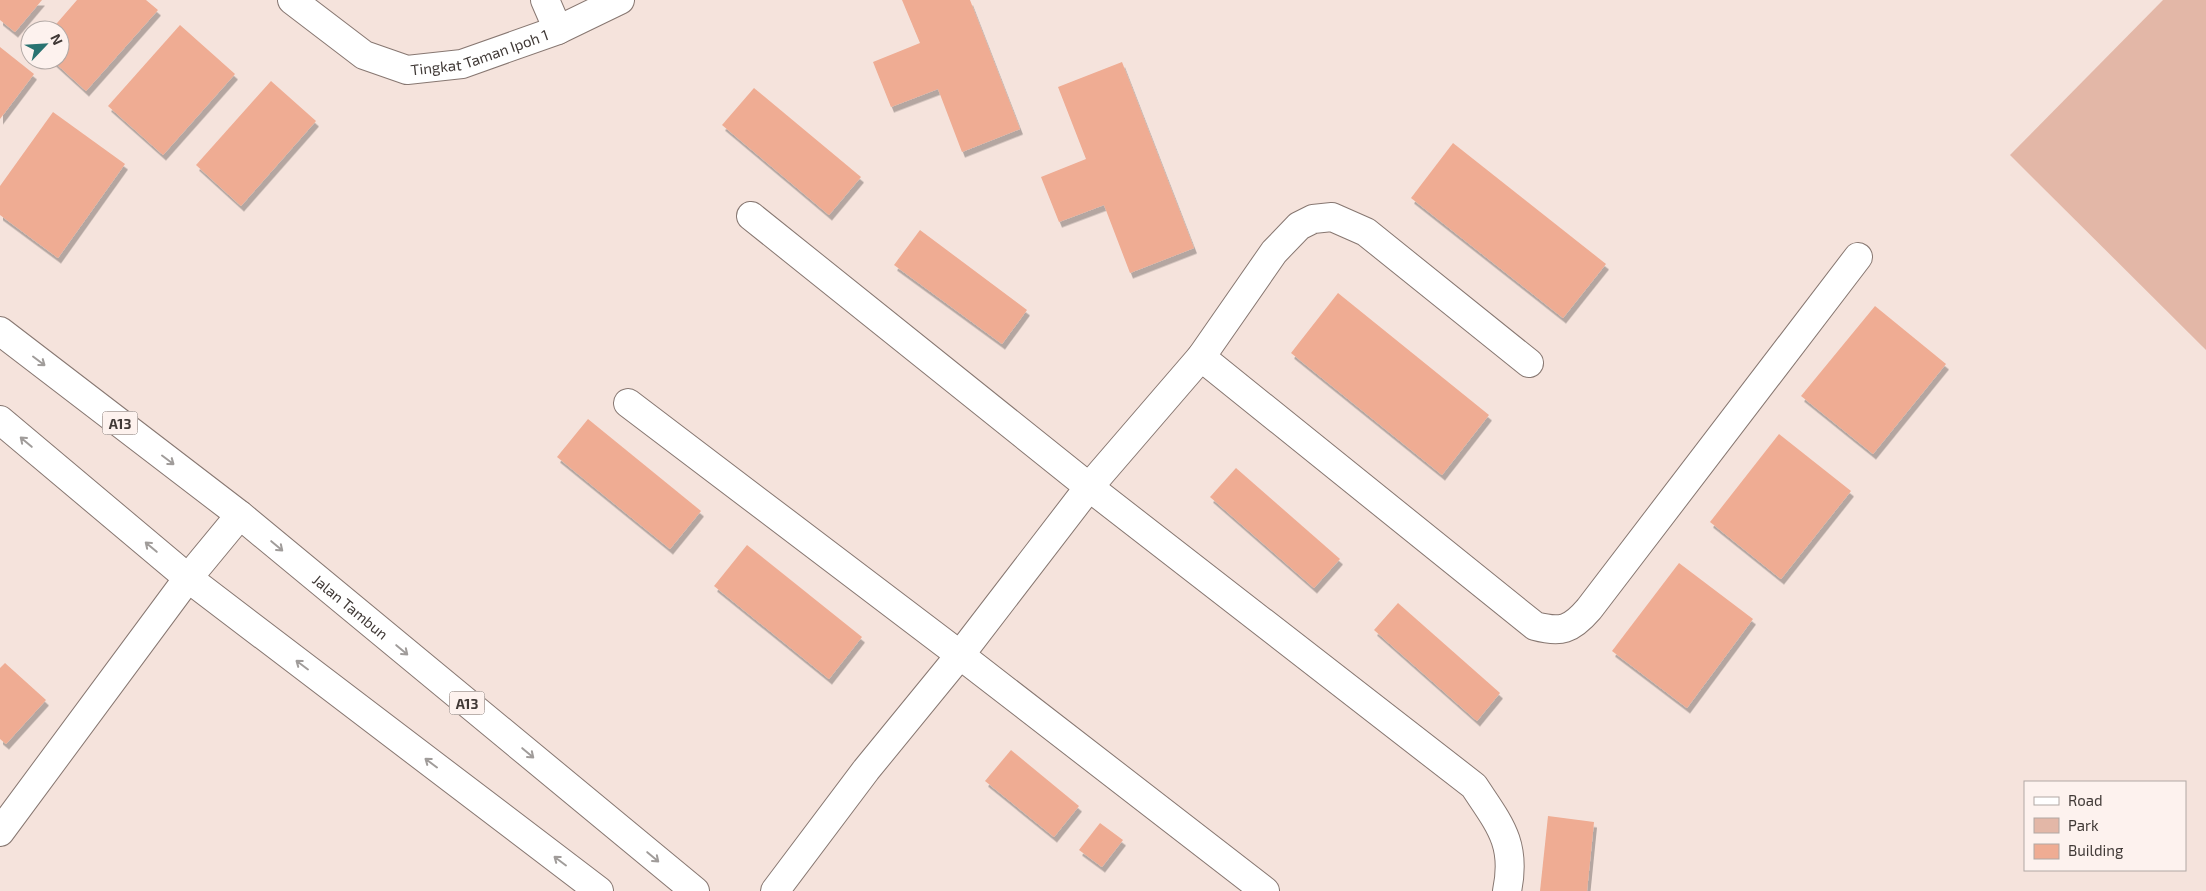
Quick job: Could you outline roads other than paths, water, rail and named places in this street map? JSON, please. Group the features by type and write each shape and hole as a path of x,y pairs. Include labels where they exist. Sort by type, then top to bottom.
{"main road":[{"name":"Tingkat Taman Ipoh 1","path":"292,0 364,55 407,70 462,64 558,30 620,0"},
{"path":"545,0 558,30"},
{"path":"751,216 1089,487 1474,786 1506,834 1511,873 1507,891"},
{"path":"775,891 866,770 960,655 1089,487 1201,357 1274,252 1299,226 1313,219 1332,218 1366,232 1528,363"},
{"path":"1201,357 1535,626 1552,630 1565,629 1578,622 1589,609 1858,257"},
{"name":"Jalan Tambun","path":"0,331 240,515 695,891"},
{"path":"628,403 960,655 1265,891"},
{"path":"0,420 188,578 599,891"},
{"path":"0,832 188,578 240,515"}]}
